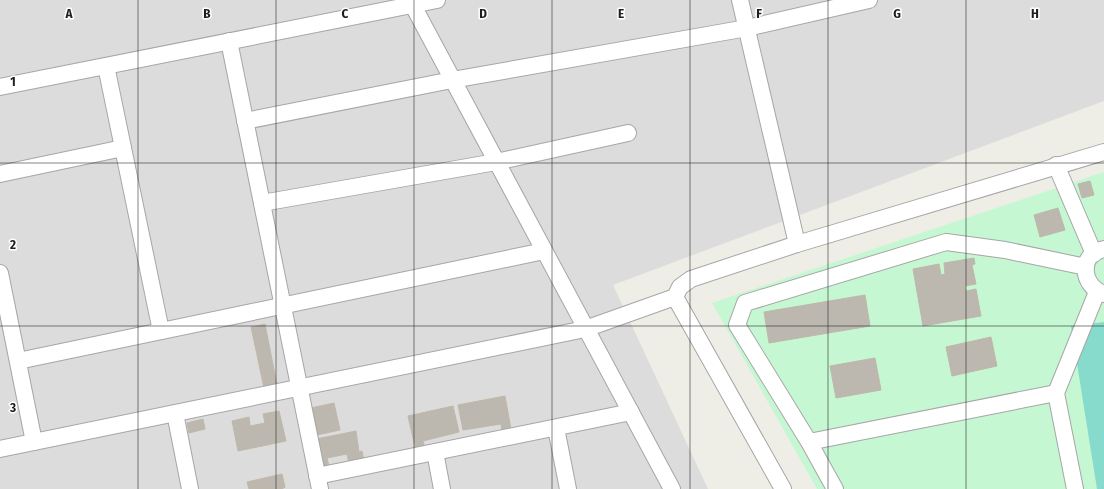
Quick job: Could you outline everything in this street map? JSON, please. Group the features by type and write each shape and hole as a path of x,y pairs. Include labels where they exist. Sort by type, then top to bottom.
{"street":[{"path":"0,87 229,41 411,2 437,0"},
{"path":"740,0 797,244"},
{"path":"245,121 452,80 747,28 869,0"},
{"path":"411,2 672,489"},
{"path":"229,41 319,482 435,452 631,412"},
{"path":"106,66 161,331"},
{"path":"262,202 496,162 628,133"},
{"path":"0,174 123,148"},
{"path":"0,449 585,329 675,297 680,287 691,279 797,244 1056,165 1104,152"},
{"path":"1056,165 1094,257 1087,280 1101,293 1056,393 1075,489"},
{"path":"835,489 809,442 737,325 745,303 946,242 1005,250 1094,257"},
{"path":"18,361 544,251"},
{"path":"0,273 34,442"},
{"path":"675,297 779,488"},
{"path":"809,442 1056,393"},
{"path":"175,413 190,489"},
{"path":"556,428 568,489"},
{"path":"435,452 442,489"}],"shaded area":[{"path":"0,0 1104,0 1104,101 613,285 708,489 0,489"},
{"path":"1104,322 1104,489 1097,489 1071,326"}],"green space":[{"path":"1104,172 1104,489 817,489 712,303"}],"building":[{"path":"1090,181 1094,195 1082,198 1078,184"},
{"path":"1058,208 1065,230 1040,237 1034,215"},
{"path":"974,258 975,264 972,265 976,284 965,286 966,291 976,289 981,316 923,326 913,269 939,264 941,275 945,274 944,263"},
{"path":"865,295 870,326 769,343 764,312"},
{"path":"265,324 277,385 264,388 251,327"},
{"path":"991,337 997,366 952,376 946,347"},
{"path":"875,358 881,390 836,398 830,366"},
{"path":"505,396 511,429 502,431 501,424 463,430 458,405"},
{"path":"334,403 340,430 317,435 311,408"},
{"path":"453,406 459,432 423,441 424,445 415,447 408,416"},
{"path":"279,411 286,441 238,451 232,421 249,417 250,426 265,423 263,414"},
{"path":"203,419 205,429 189,433 187,423"},
{"path":"356,431 359,452 362,451 364,461 349,464 347,454 327,458 330,470 318,473 311,440"},
{"path":"282,474 285,487 282,489 249,489 247,482"}]}
